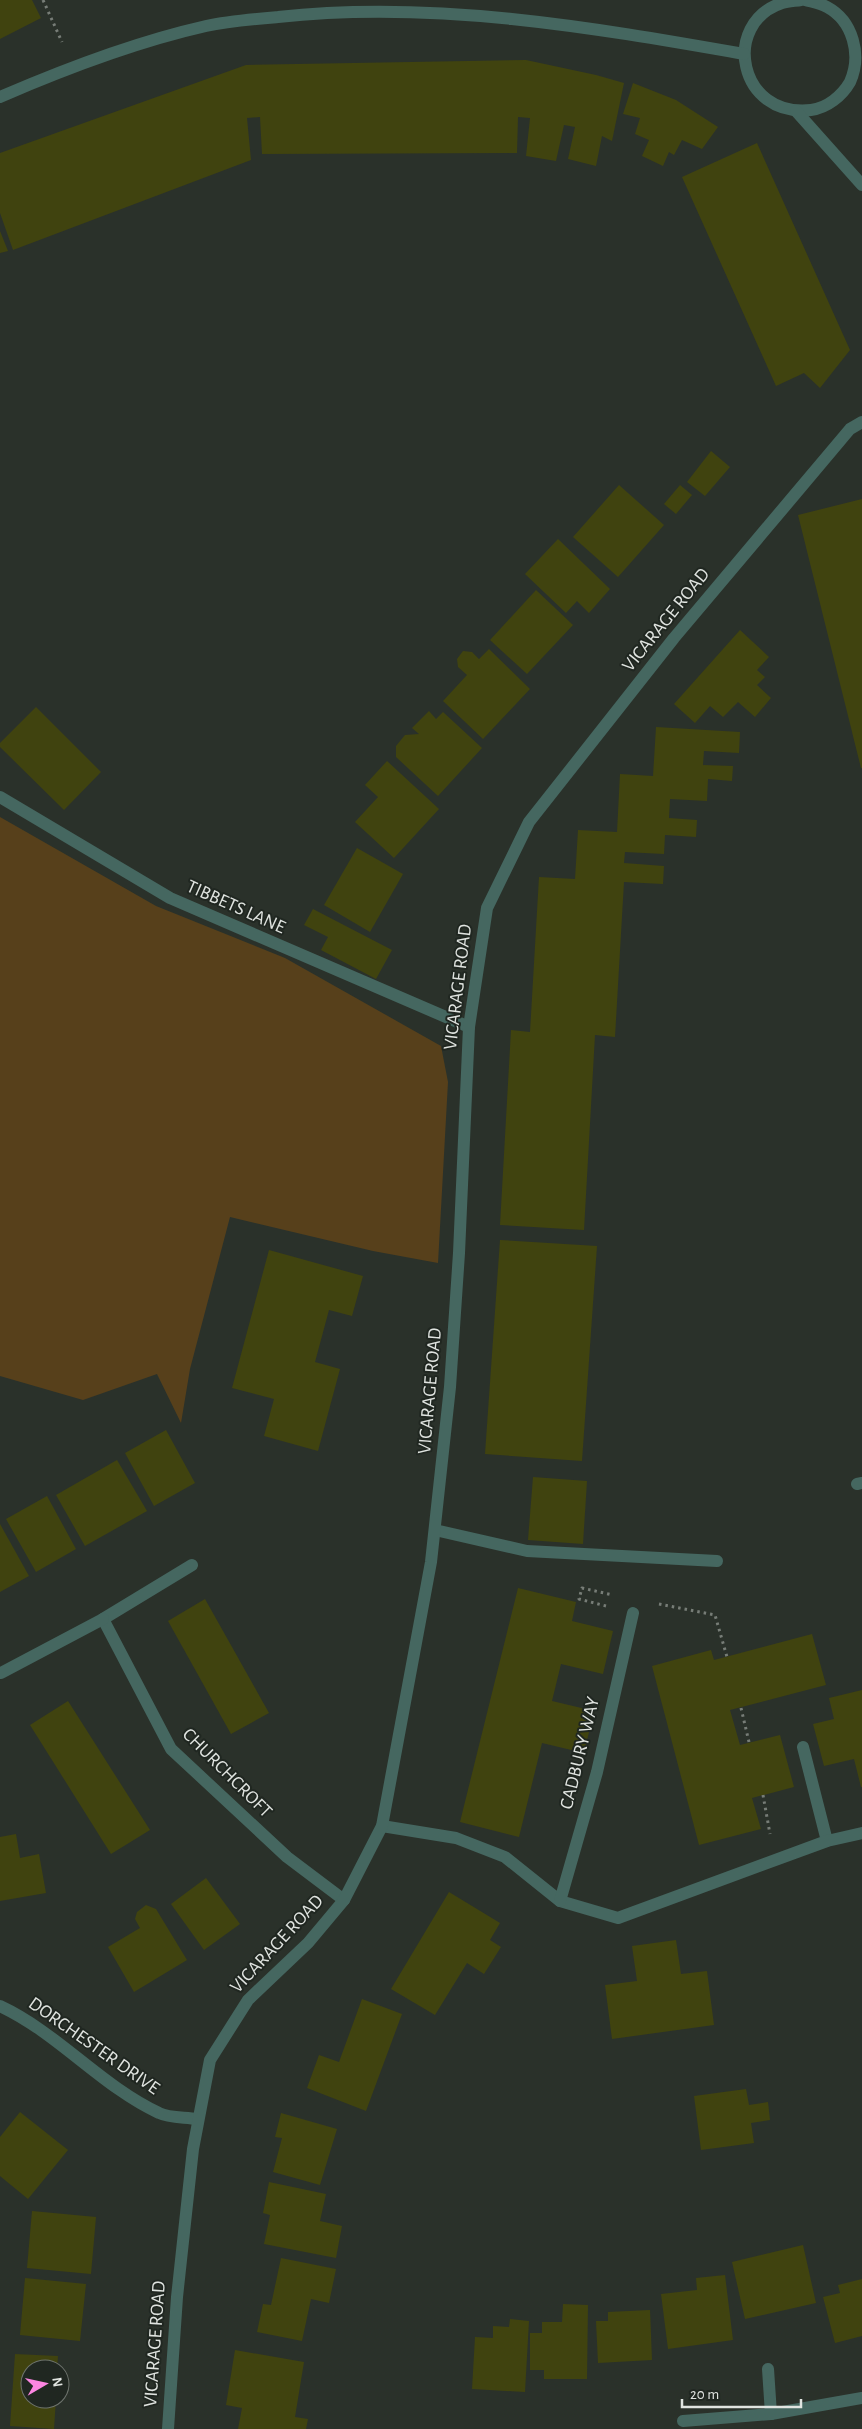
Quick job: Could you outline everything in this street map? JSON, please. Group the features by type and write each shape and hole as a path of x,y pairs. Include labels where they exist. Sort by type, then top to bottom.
{"street":[{"path":"803,0 825,3 839,15 850,28 859,66 850,82 836,98 818,109 796,111 780,108 766,99 754,87 746,71 744,54 750,32 762,14 782,3 803,0"},
{"path":"0,97 74,66 207,26 318,12 387,11 465,14 616,32 744,54"},
{"path":"796,111 862,184"},
{"name":"VICARAGE ROAD","path":"168,2429 177,2297 197,2119 210,2060 248,2000 308,1943 344,1900 382,1826 431,1562 435,1530 452,1358 469,1027 487,908 529,822 674,638 850,430 862,422"},
{"name":"TIBBETS LANE","path":"0,797 170,898 469,1027"},
{"path":"435,1530 527,1551 718,1561"},
{"path":"1,1673 103,1619 192,1565"},
{"name":"CADBURY WAY","path":"560,1901 596,1772 633,1614"},
{"name":"CHURCHCROFT","path":"103,1619 171,1749 287,1857 344,1900"},
{"path":"803,1747 828,1841"},
{"path":"382,1826 456,1838 505,1857 560,1901 618,1918 828,1841 862,1833"},
{"name":"DORCHESTER DRIVE","path":"0,2006 18,2014 99,2075 160,2114 197,2119"},
{"path":"768,2369 771,2414"},
{"path":"683,2420 771,2414 862,2398"}],"path":[{"path":"43,0 74,66"},
{"path":"741,1708 750,1742"},
{"path":"763,1795 775,1860"}],"shaded area":[{"path":"0,817 156,906 285,958 441,1046 448,1082 438,1263 373,1251 230,1217 190,1369 181,1423 157,1374 83,1400 0,1376"}],"building":[{"path":"0,0 32,0 41,18 0,39"},
{"path":"526,60 624,83 612,141 602,136 596,166 568,159 575,127 564,125 556,161 526,156 530,118 518,117 517,153 262,154 260,117 247,118 251,160 13,250 0,213 0,153 246,65"},
{"path":"633,83 676,100 718,127 702,149 682,140 674,155 669,152 663,166 642,156 649,140 635,134 640,118 623,114"},
{"path":"757,143 850,350 820,388 804,373 776,386 682,177"},
{"path":"0,231 8,251 0,253"},
{"path":"711,451 730,467 705,496 687,482"},
{"path":"619,485 664,525 618,577 573,537"},
{"path":"680,485 692,495 676,514 664,504"},
{"path":"862,499 862,768 861,768 798,515"},
{"path":"558,539 610,589 589,613 577,601 566,613 525,574"},
{"path":"536,590 573,625 527,674 490,640"},
{"path":"740,630 769,657 757,670 765,677 757,685 771,698 755,717 738,702 723,717 710,706 695,723 674,704"},
{"path":"489,649 530,689 483,739 443,701 467,675 458,667 457,659 463,651 472,652 479,659"},
{"path":"36,707 101,772 64,810 0,747 0,743"},
{"path":"429,711 436,719 443,712 482,748 438,796 396,757 396,746 405,735 419,734 412,728"},
{"path":"656,727 740,732 739,753 704,751 703,765 733,766 732,781 708,779 707,801 670,799 669,818 697,820 696,837 665,835 664,854 625,852 624,863 664,866 663,884 624,882 615,1037 595,1035 584,1230 500,1225 511,1030 530,1032 539,877 575,879 578,830 617,832 620,774 653,776"},
{"path":"387,761 439,809 394,858 355,822 378,797 365,785"},
{"path":"357,848 403,874 370,932 324,905"},
{"path":"313,909 392,950 376,979 321,950 328,937 304,925"},
{"path":"500,1240 597,1246 582,1461 485,1454"},
{"path":"269,1250 363,1276 352,1316 329,1310 315,1362 340,1369 318,1451 264,1436 274,1399 232,1388"},
{"path":"166,1430 195,1483 154,1506 125,1453"},
{"path":"117,1460 147,1511 85,1546 56,1495"},
{"path":"533,1477 587,1481 583,1544 528,1540"},
{"path":"47,1496 76,1549 36,1572 6,1519"},
{"path":"0,1524 29,1576 0,1592"},
{"path":"518,1588 576,1602 572,1621 613,1631 603,1674 561,1664 552,1701 594,1711 584,1753 542,1743 519,1837 460,1822"},
{"path":"205,1599 269,1713 231,1734 168,1621"},
{"path":"812,1634 826,1685 730,1710 740,1745 780,1735 794,1787 752,1798 761,1829 699,1845 652,1666 711,1650 714,1660"},
{"path":"862,1690 861,1787 854,1759 824,1766 813,1724 834,1719 829,1698"},
{"path":"68,1701 150,1830 111,1854 30,1725"},
{"path":"16,1834 20,1858 39,1854 46,1893 0,1901 0,1837"},
{"path":"206,1878 240,1924 204,1950 171,1904"},
{"path":"449,1892 500,1923 490,1940 501,1947 484,1974 467,1963 435,2015 391,1989"},
{"path":"146,1905 156,1909 187,1960 134,1992 108,1947 140,1928 135,1919 137,1912"},
{"path":"676,1940 681,1974 707,1971 714,2025 612,2039 605,1985 637,1981 632,1946"},
{"path":"362,1999 402,2014 366,2111 307,2088 319,2055 339,2062"},
{"path":"746,2089 749,2105 768,2102 770,2120 751,2123 754,2143 701,2150 694,2096"},
{"path":"20,2112 68,2150 28,2199 0,2176 0,2137"},
{"path":"281,2113 337,2129 320,2185 273,2172 282,2138 275,2137"},
{"path":"269,2182 326,2194 320,2221 342,2226 336,2258 264,2244 270,2215 263,2213"},
{"path":"32,2211 96,2217 91,2274 27,2268"},
{"path":"803,2245 816,2303 745,2319 732,2262"},
{"path":"281,2258 336,2269 329,2303 311,2299 302,2341 257,2332 263,2304 271,2305"},
{"path":"725,2275 733,2340 668,2349 661,2294 697,2290 696,2278"},
{"path":"25,2278 86,2284 80,2341 20,2335"},
{"path":"862,2279 862,2336 835,2343 823,2297 840,2293 838,2285"},
{"path":"563,2304 588,2305 587,2379 544,2379 544,2370 530,2370 530,2333 542,2333 542,2322 562,2322"},
{"path":"650,2310 652,2360 598,2363 596,2321 608,2321 608,2312"},
{"path":"510,2319 529,2321 525,2392 472,2389 475,2337 493,2338 493,2326 509,2327"},
{"path":"235,2350 304,2362 295,2417 308,2419 306,2429 238,2429 242,2408 226,2405"},
{"path":"15,2354 58,2356 58,2359 20,2359 20,2409 55,2409 54,2429 10,2426"}]}
